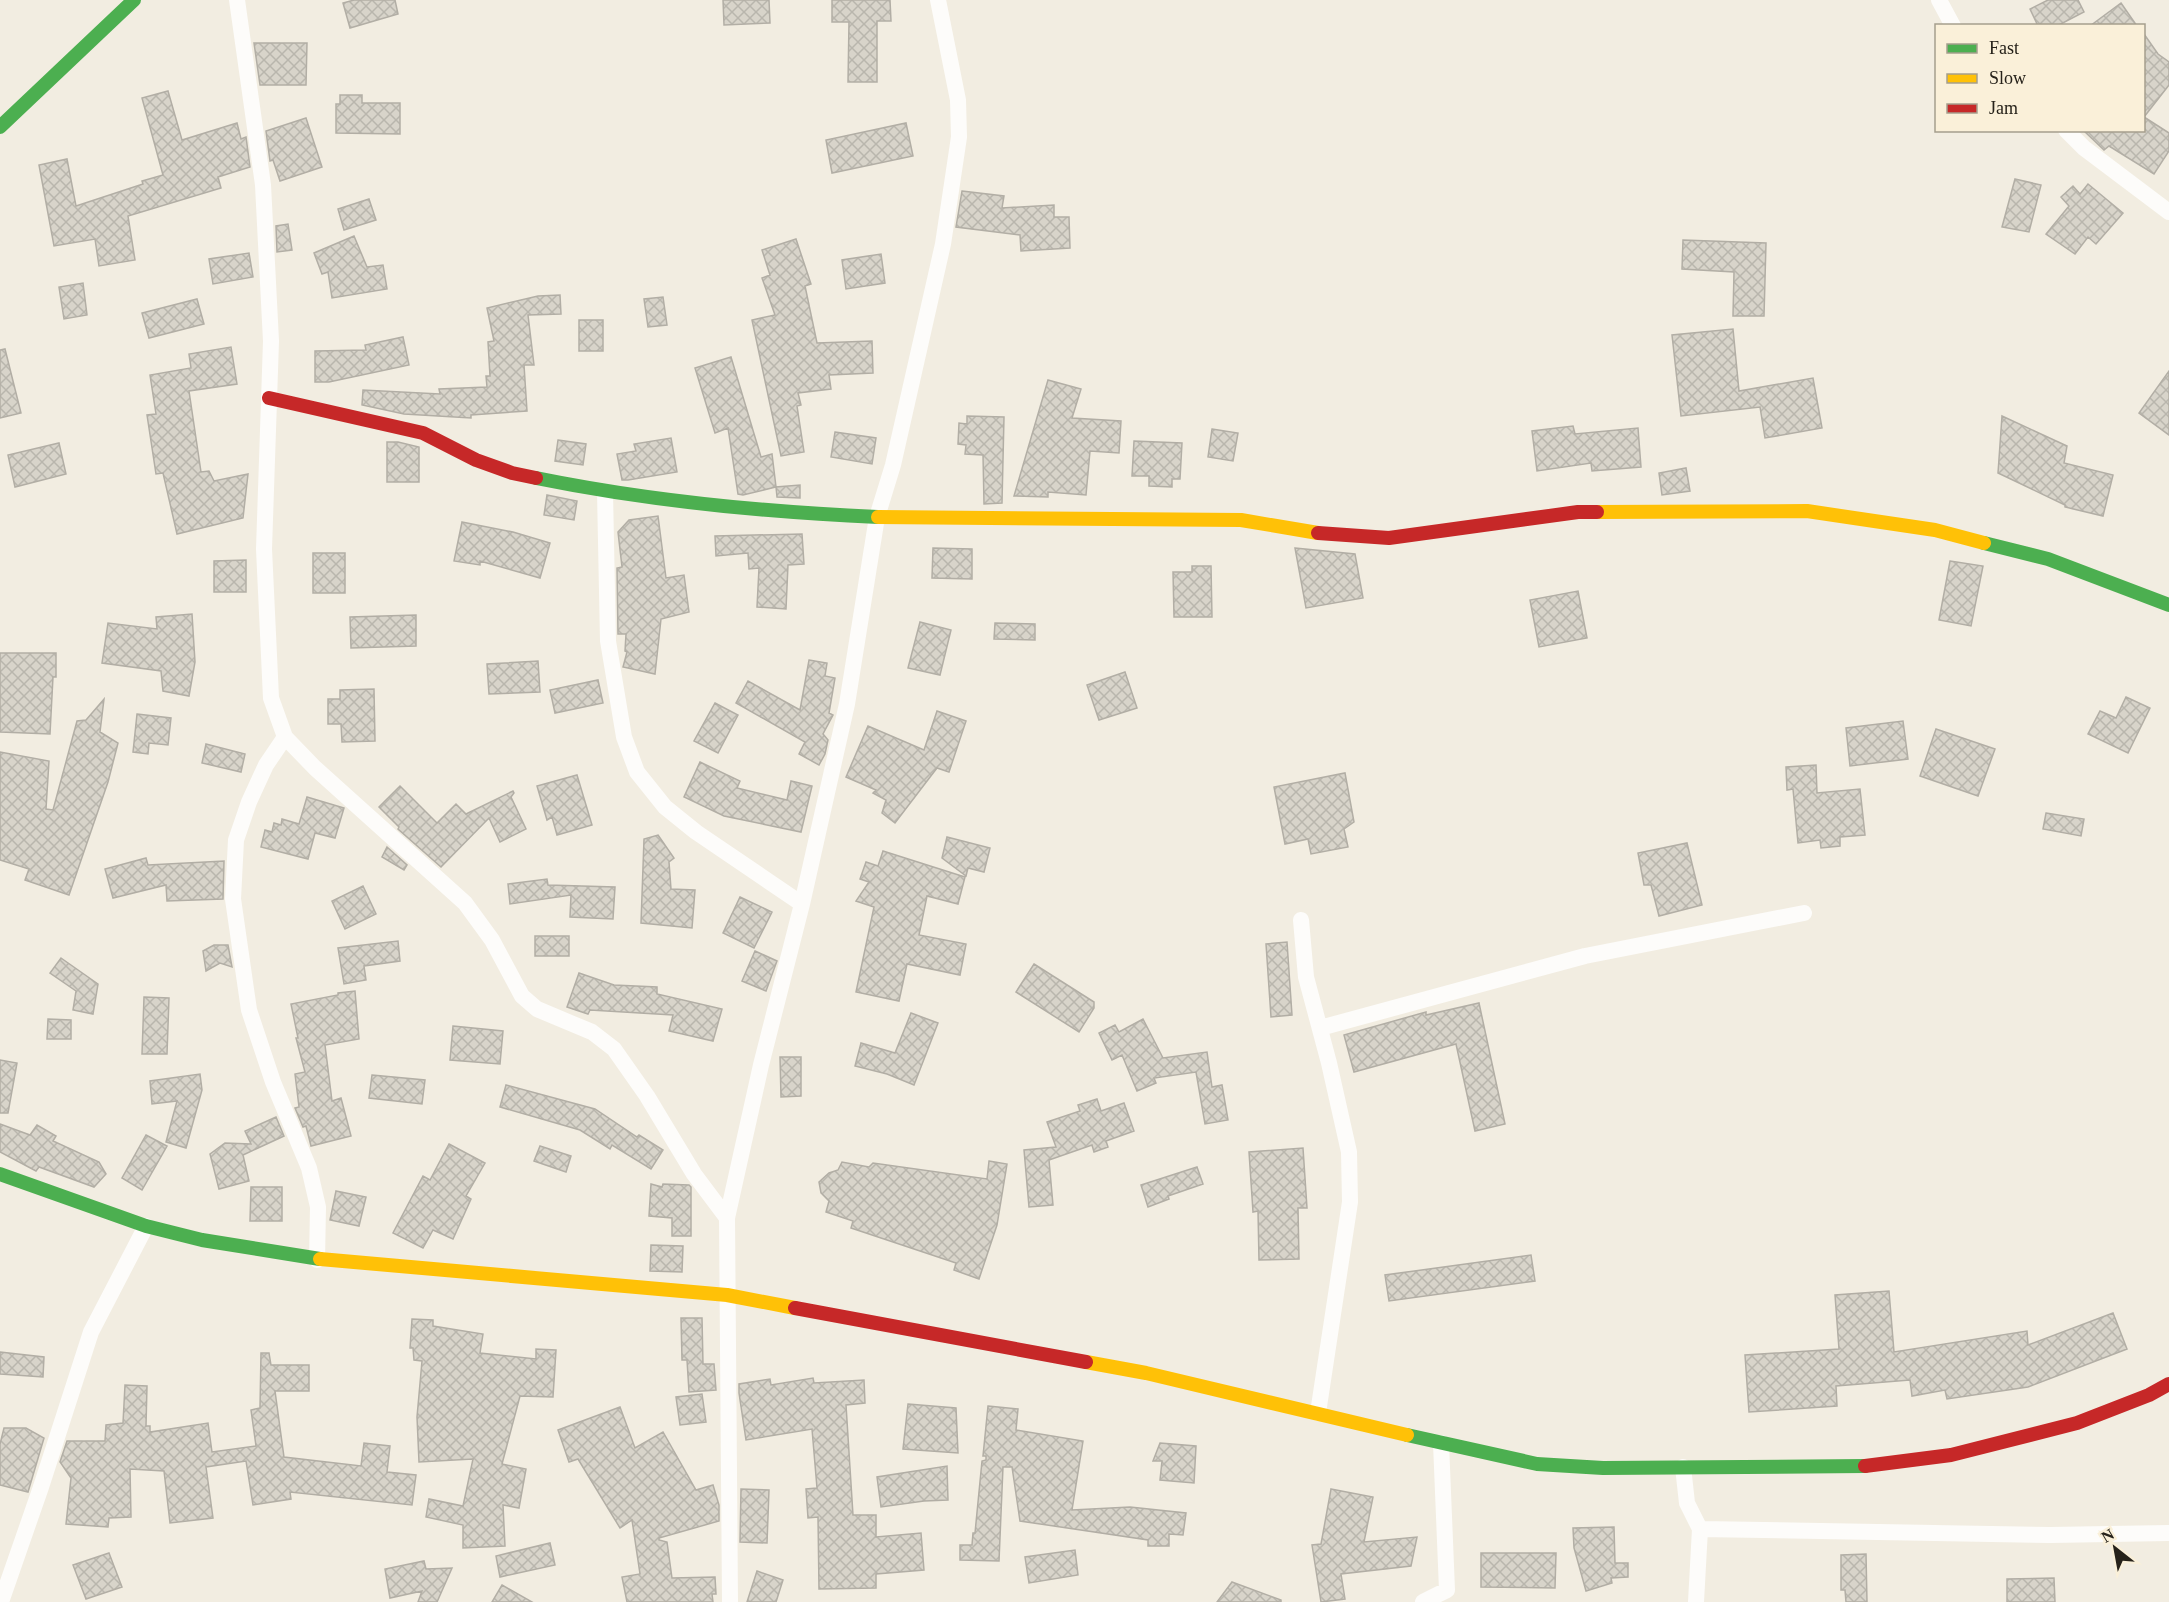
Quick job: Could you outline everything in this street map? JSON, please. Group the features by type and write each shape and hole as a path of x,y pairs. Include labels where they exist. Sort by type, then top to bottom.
{"main road":[{"path":"0,127 134,0"},
{"path":"269,398 423,433 476,460 512,473 605,492 742,509 877,517 1241,520 1326,534 1389,538 1578,512 1807,511 1935,530 1969,538 2048,559 2169,605"},
{"path":"0,1174 146,1226 202,1240 317,1260 727,1295 1135,1371 1537,1464 1603,1468 1866,1466 1951,1455 2078,1423 2149,1395 2169,1384"}],"street":[{"path":"237,0 263,185 271,341 264,549 271,698 285,737 315,768 465,903 492,940 522,996 537,1009 592,1032 614,1049 647,1096 694,1174 727,1218"},
{"path":"730,1602 727,1218 847,704 877,517 893,465 943,244 959,137 957,100 938,0"},
{"path":"1939,0 1952,24"},
{"path":"2068,132 2084,148 2169,212"},
{"path":"605,492 608,641 624,738 637,772 665,807 762,879 802,904"},
{"path":"285,737 266,765 249,802 236,840 233,899 249,1010 273,1082 309,1168 314,1187 318,1207 317,1260"},
{"path":"1320,1029 1586,956 1804,914"},
{"path":"1301,920 1306,977 1349,1152 1350,1202 1318,1413"},
{"path":"1,1602 91,1332 146,1226"},
{"path":"1423,1602 1449,1596 1441,1443"},
{"path":"1683,1467 1687,1503 1700,1529 1696,1602"},
{"path":"1700,1529 2050,1534 2169,1533"}],"building":[{"path":"354,0 395,0 398,14 350,28 343,3"},
{"path":"723,0 769,0 770,23 724,25"},
{"path":"832,0 890,0 891,21 877,21 877,82 848,82 849,22 832,22"},
{"path":"2048,0 2078,0 2084,12 2061,24 2037,24 2030,9"},
{"path":"2121,3 2136,24 2093,24"},
{"path":"2145,35 2158,54 2169,62 2169,85 2145,116"},
{"path":"254,43 307,43 306,85 260,85"},
{"path":"168,91 182,140 237,123 241,139 246,137 250,167 218,177 221,188 128,216 135,260 99,266 95,239 54,246 39,165 67,159 76,206 163,175 142,98"},
{"path":"340,95 362,95 362,103 400,103 400,134 336,133 336,104 340,104"},
{"path":"306,118 322,167 280,181 273,160 270,161 266,131"},
{"path":"2145,118 2169,133 2169,151 2154,174 2109,146 2104,150 2085,132 2145,132"},
{"path":"906,123 913,156 832,173 826,140"},
{"path":"2015,179 2041,185 2029,232 2002,227"},
{"path":"2088,184 2123,213 2096,244 2088,237 2075,254 2046,234 2069,206 2061,197 2073,186 2080,194"},
{"path":"962,191 1004,196 1002,208 1054,205 1054,217 1069,217 1070,248 1021,251 1020,235 956,227"},
{"path":"369,199 376,220 344,230 338,209"},
{"path":"288,224 292,250 277,252 276,226"},
{"path":"354,236 367,267 383,265 387,289 332,298 328,272 322,274 314,253"},
{"path":"796,239 811,284 805,286 817,343 872,341 873,373 829,375 831,389 798,393 801,405 797,406 804,452 781,456 752,320 775,315 762,278 770,275 762,250"},
{"path":"1683,240 1766,243 1764,316 1733,316 1734,272 1682,269"},
{"path":"249,253 253,277 213,284 209,259"},
{"path":"881,254 885,283 846,289 842,260"},
{"path":"83,283 87,315 64,319 59,287"},
{"path":"560,295 561,314 528,315 534,365 524,365 527,411 471,415 471,418 404,414 362,405 363,390 440,394 439,389 487,387 486,376 490,376 488,342 494,341 487,308 538,296"},
{"path":"663,297 667,325 648,327 644,299"},
{"path":"197,299 204,324 149,338 142,313"},
{"path":"579,320 603,320 603,351 579,351"},
{"path":"1733,329 1739,391 1813,378 1822,428 1765,438 1760,407 1681,416 1672,335"},
{"path":"403,337 409,365 329,382 315,382 315,351 366,350 365,345"},
{"path":"231,347 237,384 189,391 201,472 209,471 214,481 248,474 243,518 177,534 163,473 156,474 147,415 156,414 150,375 191,368 189,354"},
{"path":"5,349 21,413 0,418 0,350"},
{"path":"731,357 761,457 772,454 776,487 743,495 738,494 728,428 715,433 695,368"},
{"path":"2169,371 2169,435 2139,413"},
{"path":"1048,380 1081,389 1072,418 1121,421 1119,453 1090,451 1086,495 1048,492 1048,497 1014,496"},
{"path":"967,416 1004,417 1002,503 984,504 983,455 965,454 966,445 958,444 959,423 967,424"},
{"path":"2002,416 2067,446 2064,463 2113,475 2103,516 2065,507 1998,473"},
{"path":"1573,426 1575,434 1638,428 1641,467 1592,471 1591,463 1537,471 1532,431"},
{"path":"1212,429 1238,433 1233,461 1208,457"},
{"path":"835,432 876,438 872,464 831,457"},
{"path":"671,438 677,472 622,480 617,454 636,451 634,444"},
{"path":"558,440 586,444 583,465 555,461"},
{"path":"1134,441 1182,443 1180,479 1172,479 1172,487 1149,486 1149,476 1132,476"},
{"path":"387,442 419,447 419,482 387,482"},
{"path":"59,443 66,474 15,487 8,455"},
{"path":"1686,468 1690,491 1662,495 1659,473"},
{"path":"800,485 800,498 777,497 776,487"},
{"path":"547,495 577,501 574,520 544,515"},
{"path":"658,516 666,578 684,575 689,612 661,619 655,674 623,667 627,652 625,651 626,634 618,634 617,568 622,567 618,532 629,520"},
{"path":"462,522 513,532 550,543 540,578 480,561 480,565 454,561"},
{"path":"802,534 804,564 788,565 786,609 757,607 759,568 749,569 748,553 716,556 715,536"},
{"path":"933,548 972,549 972,579 932,578"},
{"path":"1295,548 1355,554 1363,598 1306,608"},
{"path":"313,553 345,553 345,593 313,593"},
{"path":"246,560 246,592 214,592 214,561"},
{"path":"1950,561 1983,566 1971,626 1939,620"},
{"path":"1192,566 1211,566 1212,617 1174,617 1173,572 1192,572"},
{"path":"1578,591 1587,638 1539,647 1530,600"},
{"path":"192,614 195,662 189,696 163,691 161,671 102,663 108,623 157,629 156,617"},
{"path":"416,615 416,646 351,648 350,617"},
{"path":"920,622 951,630 940,675 908,668"},
{"path":"995,623 1035,624 1035,640 994,639"},
{"path":"0,653 56,653 50,734 0,732"},
{"path":"809,660 827,663 825,676 835,678 829,713 833,715 823,734 828,740 825,754 819,765 799,754 805,742 736,703 748,681 800,710"},
{"path":"538,661 540,692 489,694 487,664"},
{"path":"1125,672 1137,708 1099,720 1087,685"},
{"path":"598,680 603,703 555,713 550,690"},
{"path":"374,689 375,741 342,742 341,724 328,724 328,699 340,699 340,690"},
{"path":"2126,697 2150,708 2128,753 2088,734 2100,711 2116,718"},
{"path":"104,699 100,732 118,743 108,782 69,895 25,880 29,869 0,860 0,752 49,761 46,809 53,810 77,721 86,720"},
{"path":"715,703 738,715 718,753 694,741"},
{"path":"937,711 966,721 949,772 937,768 895,823 882,813 886,800 873,793 876,790 846,777 868,726 924,750"},
{"path":"137,714 171,718 168,745 149,743 148,754 133,752"},
{"path":"1903,721 1908,759 1850,766 1846,728"},
{"path":"1936,729 1995,749 1978,796 1920,776"},
{"path":"206,744 245,754 241,772 202,763"},
{"path":"700,762 740,781 737,788 787,800 791,781 812,786 801,832 724,816 684,797"},
{"path":"1816,765 1817,793 1860,789 1865,835 1840,837 1840,846 1821,848 1820,840 1798,843 1793,789 1787,790 1786,767"},
{"path":"1345,773 1354,822 1344,829 1348,847 1311,854 1308,839 1285,844 1274,787"},
{"path":"577,775 592,825 557,835 552,817 547,820 537,786"},
{"path":"400,786 437,823 456,804 466,814 513,791 511,797 526,829 500,842 489,818 441,867 398,829 399,827 379,807"},
{"path":"307,797 344,808 335,838 315,833 308,859 261,847 265,830 272,832 274,823 281,825 282,819 299,824"},
{"path":"2046,813 2084,819 2081,836 2043,829"},
{"path":"658,835 674,858 669,862 671,889 695,890 692,928 641,923 644,839"},
{"path":"947,837 990,848 984,872 968,868 966,876 942,858"},
{"path":"1687,843 1702,905 1659,916 1651,885 1644,885 1638,853"},
{"path":"387,847 407,865 404,870 382,857"},
{"path":"883,851 965,877 958,904 927,896 919,935 966,944 960,975 907,964 899,1001 856,992 874,907 856,901 869,882 860,879 866,862 878,866"},
{"path":"146,858 148,865 224,861 223,899 167,901 166,885 113,898 105,869"},
{"path":"547,879 548,885 615,887 613,919 570,917 571,895 510,904 508,884"},
{"path":"363,886 376,914 345,929 332,901"},
{"path":"740,897 772,912 754,948 723,933"},
{"path":"535,936 569,936 569,956 535,956"},
{"path":"398,941 400,961 364,966 366,980 344,984 338,948"},
{"path":"1287,942 1292,1015 1271,1017 1266,944"},
{"path":"214,945 228,945 232,967 220,963 206,971 203,951"},
{"path":"755,951 777,961 766,991 742,981"},
{"path":"61,958 98,984 93,1014 73,1010 76,991 50,973"},
{"path":"1034,964 1094,1002 1094,1008 1079,1032 1016,992"},
{"path":"579,973 614,985 657,987 657,994 722,1009 713,1041 669,1031 673,1015 590,1010 588,1014 567,1007"},
{"path":"355,991 359,1039 325,1045 332,1101 341,1098 351,1136 311,1146 306,1126 303,1127 295,1108 299,1107 295,1074 305,1072 296,1038 298,1038 291,1004"},
{"path":"144,997 169,998 167,1054 142,1054"},
{"path":"1479,1003 1505,1124 1475,1131 1456,1044 1354,1072 1344,1035 1426,1012 1426,1015"},
{"path":"911,1013 938,1023 914,1085 887,1074 855,1066 861,1043 895,1053"},
{"path":"48,1019 71,1020 71,1039 47,1039"},
{"path":"1143,1019 1163,1058 1207,1052 1212,1087 1222,1085 1228,1120 1205,1124 1196,1072 1154,1078 1156,1083 1137,1091 1122,1055 1112,1060 1099,1033 1115,1025 1119,1032"},
{"path":"453,1026 503,1031 500,1064 450,1060"},
{"path":"780,1057 801,1057 801,1096 781,1097"},
{"path":"0,1060 17,1063 8,1113 0,1113"},
{"path":"200,1074 202,1090 186,1148 166,1142 177,1101 152,1104 150,1081"},
{"path":"372,1075 425,1080 422,1104 369,1098"},
{"path":"506,1085 595,1109 637,1137 639,1135 663,1150 651,1169 612,1145 610,1149 580,1130 500,1107"},
{"path":"1097,1099 1101,1111 1124,1103 1134,1131 1106,1141 1108,1147 1094,1152 1092,1145 1049,1160 1053,1205 1029,1207 1024,1150 1056,1147 1047,1122 1080,1111 1078,1105"},
{"path":"276,1117 284,1136 243,1155 249,1181 219,1189 210,1154 225,1143 251,1144 245,1131"},
{"path":"0,1124 30,1135 37,1125 56,1136 53,1141 99,1162 106,1174 94,1187 39,1167 36,1171 0,1152"},
{"path":"146,1135 167,1146 142,1190 122,1178"},
{"path":"449,1144 485,1163 466,1196 471,1199 453,1239 433,1230 423,1248 393,1233 423,1176 430,1180"},
{"path":"540,1146 571,1156 566,1172 534,1161"},
{"path":"1303,1148 1307,1208 1298,1208 1299,1259 1259,1260 1258,1211 1253,1212 1249,1152"},
{"path":"989,1161 1007,1164 997,1225 979,1279 954,1270 956,1263 851,1228 853,1221 826,1212 829,1201 821,1193 819,1182 829,1173 838,1170 842,1162 869,1167 873,1163 987,1179"},
{"path":"1197,1167 1203,1184 1168,1196 1169,1199 1148,1207 1141,1185"},
{"path":"651,1184 662,1187 663,1184 691,1187 691,1236 672,1236 672,1218 649,1216"},
{"path":"251,1187 282,1187 282,1221 250,1221"},
{"path":"336,1191 366,1197 359,1226 330,1220"},
{"path":"651,1245 683,1246 682,1272 650,1271"},
{"path":"1531,1255 1535,1281 1389,1301 1385,1275"},
{"path":"1889,1291 1894,1352 2027,1331 2028,1345 2113,1313 2127,1349 2028,1387 1947,1399 1945,1390 1912,1396 1910,1380 1836,1386 1837,1406 1749,1412 1745,1355 1839,1349 1835,1295"},
{"path":"681,1318 702,1318 703,1364 714,1364 716,1390 689,1392 687,1360 682,1360"},
{"path":"412,1319 433,1320 433,1326 483,1334 480,1353 536,1359 536,1349 556,1350 553,1397 520,1396 502,1464 526,1469 519,1508 503,1505 505,1546 463,1548 463,1525 426,1517 429,1499 463,1506 473,1459 419,1462 417,1417 422,1361 414,1360 413,1348 410,1348"},
{"path":"0,1352 44,1357 43,1377 0,1374"},
{"path":"261,1353 269,1353 271,1365 309,1365 309,1391 275,1391 284,1457 361,1466 364,1443 390,1446 387,1472 416,1475 412,1505 290,1492 291,1499 253,1505 246,1461 206,1467 213,1518 170,1523 164,1471 130,1469 131,1517 109,1518 108,1527 66,1524 71,1478 60,1462 67,1441 105,1441 106,1425 123,1423 125,1385 147,1386 146,1426 150,1426 150,1432 208,1423 212,1452 256,1446 251,1410 260,1408"},
{"path":"813,1378 814,1383 864,1380 865,1403 846,1405 853,1515 876,1515 876,1537 921,1533 924,1570 876,1574 876,1588 819,1589 818,1517 808,1518 806,1489 817,1488 812,1429 746,1440 739,1393 739,1384 770,1379 771,1385"},
{"path":"702,1394 706,1422 680,1425 676,1397"},
{"path":"908,1404 956,1408 958,1453 903,1449"},
{"path":"988,1406 1018,1409 1016,1430 1083,1441 1072,1510 1130,1507 1186,1513 1183,1535 1169,1534 1169,1546 1148,1546 1148,1540 1020,1521 1012,1467 1003,1467 999,1561 960,1560 960,1545 972,1545 973,1533 975,1533 982,1461 986,1460 986,1456 983,1456"},
{"path":"620,1407 635,1448 663,1432 696,1490 713,1485 719,1505 719,1521 659,1538 659,1540 667,1542 672,1578 715,1577 716,1594 712,1594 713,1602 627,1602 622,1577 640,1574 632,1520 620,1528 578,1459 569,1462 558,1430"},
{"path":"4,1428 26,1428 44,1438 28,1492 0,1485 0,1444"},
{"path":"1160,1443 1196,1446 1194,1483 1160,1480 1162,1461 1153,1461"},
{"path":"947,1466 948,1500 881,1507 877,1477"},
{"path":"741,1489 769,1490 767,1543 740,1542"},
{"path":"1331,1489 1373,1497 1364,1542 1417,1537 1411,1566 1341,1574 1345,1599 1321,1602 1312,1545 1321,1544"},
{"path":"1614,1527 1615,1563 1628,1563 1628,1577 1611,1578 1612,1583 1586,1591 1574,1548 1573,1528"},
{"path":"550,1543 555,1565 500,1577 496,1556"},
{"path":"1075,1550 1078,1575 1029,1583 1025,1557"},
{"path":"109,1553 122,1587 86,1599 73,1565"},
{"path":"1481,1553 1556,1553 1555,1588 1481,1587"},
{"path":"1866,1554 1867,1602 1846,1602 1845,1590 1841,1590 1841,1555"},
{"path":"424,1561 426,1569 452,1568 437,1602 418,1602 422,1591 390,1598 385,1569"},
{"path":"757,1571 783,1580 776,1602 747,1602"},
{"path":"2054,1578 2055,1602 2007,1602 2007,1579"},
{"path":"1232,1582 1281,1600 1281,1602 1217,1602"},
{"path":"502,1585 532,1602 492,1602"}],"traffic: fast":[{"path":"0,127 134,0"},
{"path":"536,478 621,493 706,504 878,517"},
{"path":"1984,543 2048,559 2169,605"},
{"path":"0,1174 146,1226 202,1240 320,1259"},
{"path":"1407,1435 1537,1464 1603,1468 1865,1466"}],"traffic: slow":[{"path":"1597,512 1807,511 1935,530 1984,543"},
{"path":"878,517 1241,520 1318,533"},
{"path":"320,1259 727,1295 795,1308"},
{"path":"1086,1362 1146,1373 1407,1435"}],"traffic: jam":[{"path":"269,398 423,433 476,460 512,473 536,478"},
{"path":"1318,533 1389,538 1578,512 1597,512"},
{"path":"795,1308 1086,1362"},
{"path":"1865,1466 1951,1455 2077,1423 2149,1395 2169,1384"}]}
